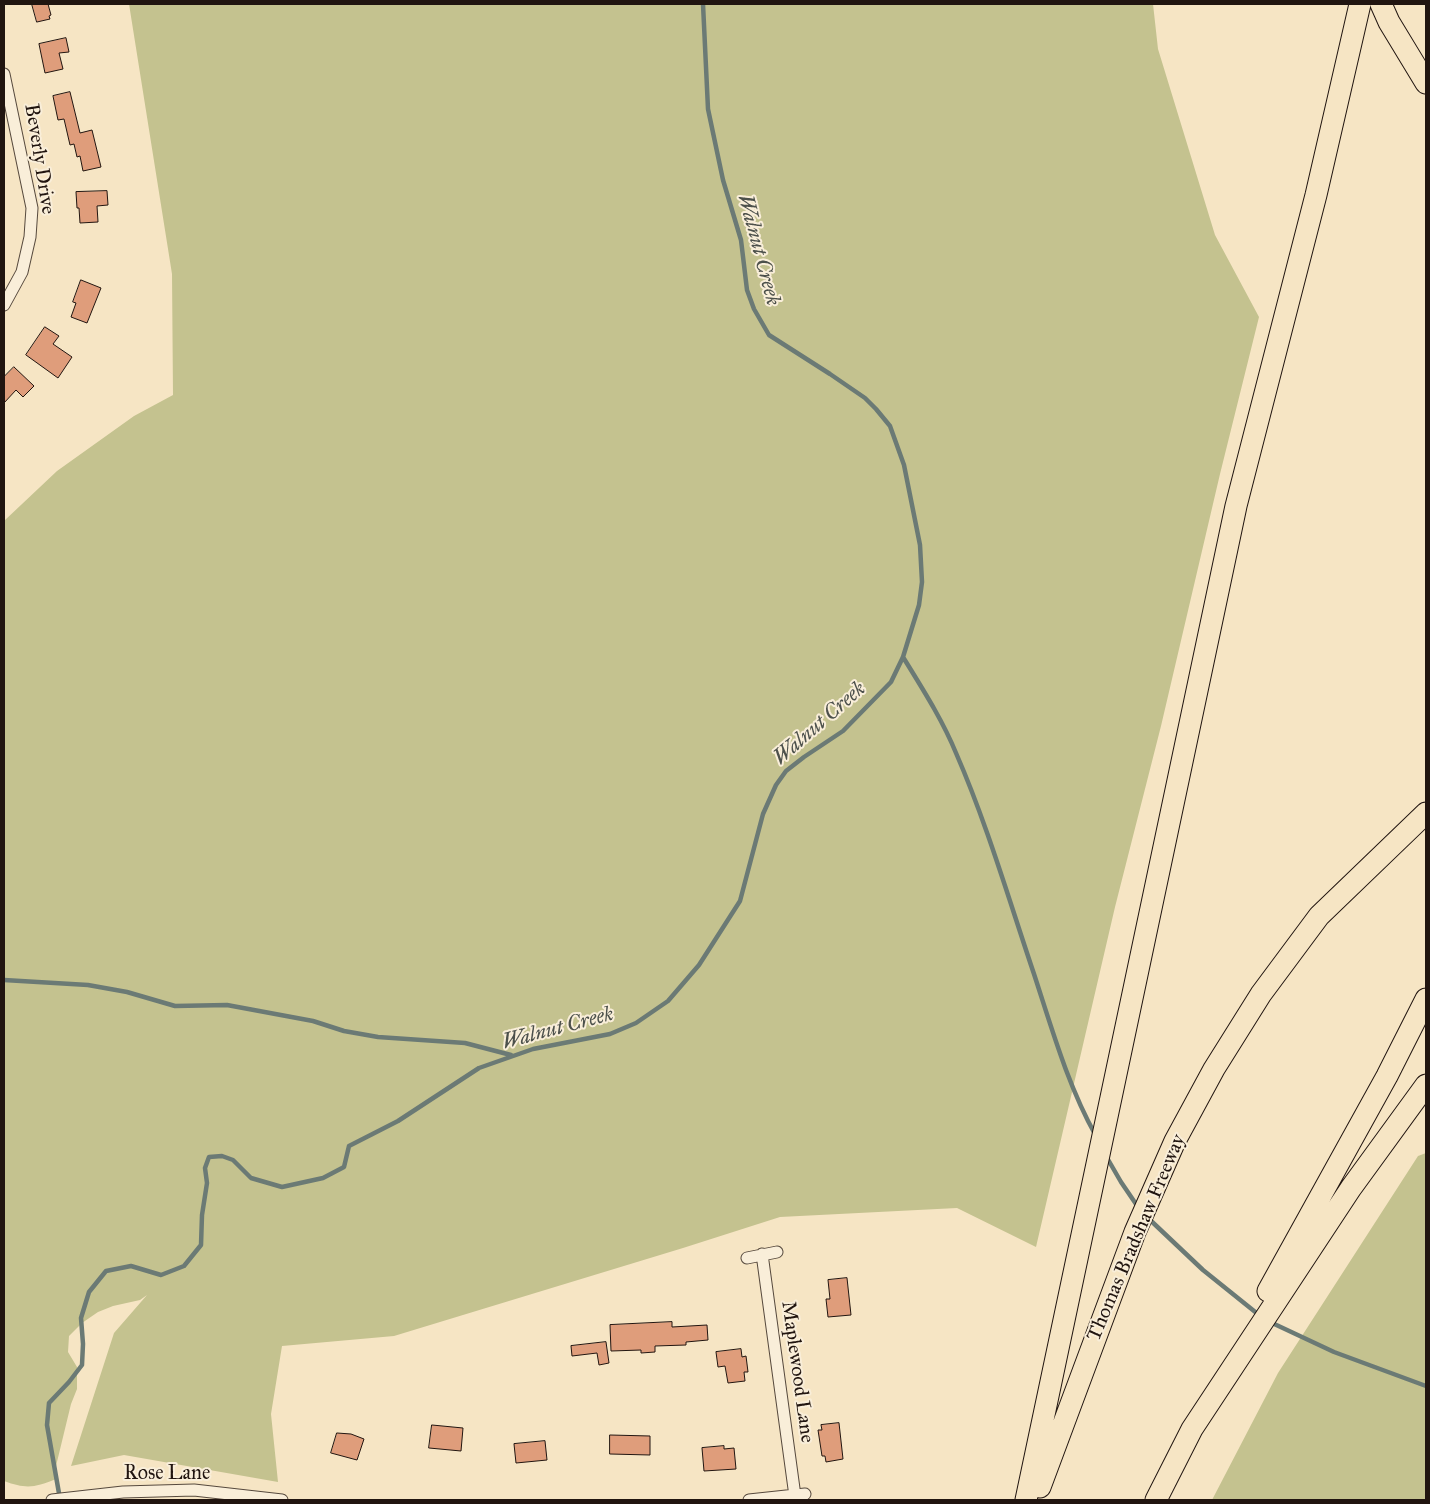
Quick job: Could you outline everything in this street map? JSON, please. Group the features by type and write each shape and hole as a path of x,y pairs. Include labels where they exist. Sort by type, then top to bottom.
{"highway":[{"path":"1026,1500 1236,506 1316,195 1360,4"},
{"path":"1386,13 1426,83"},
{"name":"Thomas Bradshaw Freeway","path":"1035,1500 1135,1232 1175,1141 1214,1069 1261,994 1319,916 1426,813"},
{"path":"1156,1500 1192,1429 1387,1076 1426,999"},
{"path":"1192,1429 1351,1188 1426,1084"}],"street":[{"name":"Beverly Drive","path":"4,74 7,98 32,208 30,237 22,272 4,305"},
{"path":"747,1258 777,1252"},
{"name":"Maplewood Lane","path":"749,1500 800,1495 762,1254"},
{"name":"Rose Lane","path":"52,1500 123,1492 194,1490 282,1500"}],"shaded area":[{"path":"129,4 1153,4 1158,49 1215,235 1259,317 1161,726 1115,907 1036,1247 957,1208 780,1217 394,1336 282,1346 271,1414 278,1482 124,1455 71,1466 114,1333 147,1295 140,1300 113,1306 98,1312 82,1323 69,1336 68,1352 77,1367 77,1389 71,1404 56,1466 56,1479 30,1486 4,1481 4,521 57,471 134,416 173,395 172,274"},
{"path":"1426,1153 1426,1500 1212,1500 1278,1373 1418,1156"}],"building":[{"path":"32,4 48,4 51,15 49,16 50,19 37,22"},
{"path":"66,38 69,52 59,53 63,69 45,73 39,44"},
{"path":"70,92 80,133 92,130 101,167 83,171 80,156 77,157 74,144 70,145 64,119 58,120 53,96"},
{"path":"107,191 108,205 97,206 98,222 80,223 76,192"},
{"path":"81,280 101,288 87,323 71,317 76,303 73,302"},
{"path":"45,327 59,336 53,344 72,357 58,378 26,355"},
{"path":"14,367 34,386 23,397 16,390 4,403 4,377"},
{"path":"847,1278 851,1315 828,1317 826,1299 830,1299 828,1280"},
{"path":"672,1322 672,1327 707,1325 708,1340 686,1342 686,1345 655,1346 655,1352 641,1353 641,1350 611,1351 610,1325"},
{"path":"606,1342 609,1363 599,1365 597,1353 572,1356 571,1346"},
{"path":"741,1349 742,1357 746,1356 748,1372 744,1372 745,1381 728,1383 725,1366 718,1367 716,1352"},
{"path":"839,1423 843,1459 826,1462 825,1456 822,1456 818,1430 822,1430 821,1425"},
{"path":"432,1425 463,1428 461,1451 429,1448"},
{"path":"337,1433 351,1434 364,1439 357,1460 331,1453"},
{"path":"610,1435 650,1436 650,1455 610,1454"},
{"path":"545,1441 547,1460 516,1463 514,1444"},
{"path":"724,1446 724,1449 734,1448 736,1469 704,1471 702,1448"}],"waterway":[{"name":"Walnut Creek","path":"60,1499 47,1425 49,1403 82,1365 81,1318 89,1292 106,1271 131,1266 161,1275 184,1266 201,1245 202,1215 207,1183 205,1168 209,1157 222,1156 233,1160 251,1178 282,1187 323,1178 344,1167 349,1146 398,1121 479,1068 533,1049 610,1034 636,1023 668,1001 699,965 740,901 763,814 776,785 786,771 843,731 891,682 903,657 919,605 922,582 920,545 904,465 890,426 876,409 865,398 769,335 754,309 747,290 741,240 723,180 708,109 703,4"},
{"path":"903,657 944,728 978,807 1061,1057 1077,1097 1096,1136"},
{"path":"4,980 88,985 127,992 175,1006 227,1005 313,1021 344,1031 378,1037 465,1043 511,1055"},
{"path":"1106,1156 1138,1207"},
{"path":"1148,1218 1203,1270 1259,1315"},
{"path":"1270,1322 1334,1352 1426,1386"}]}
